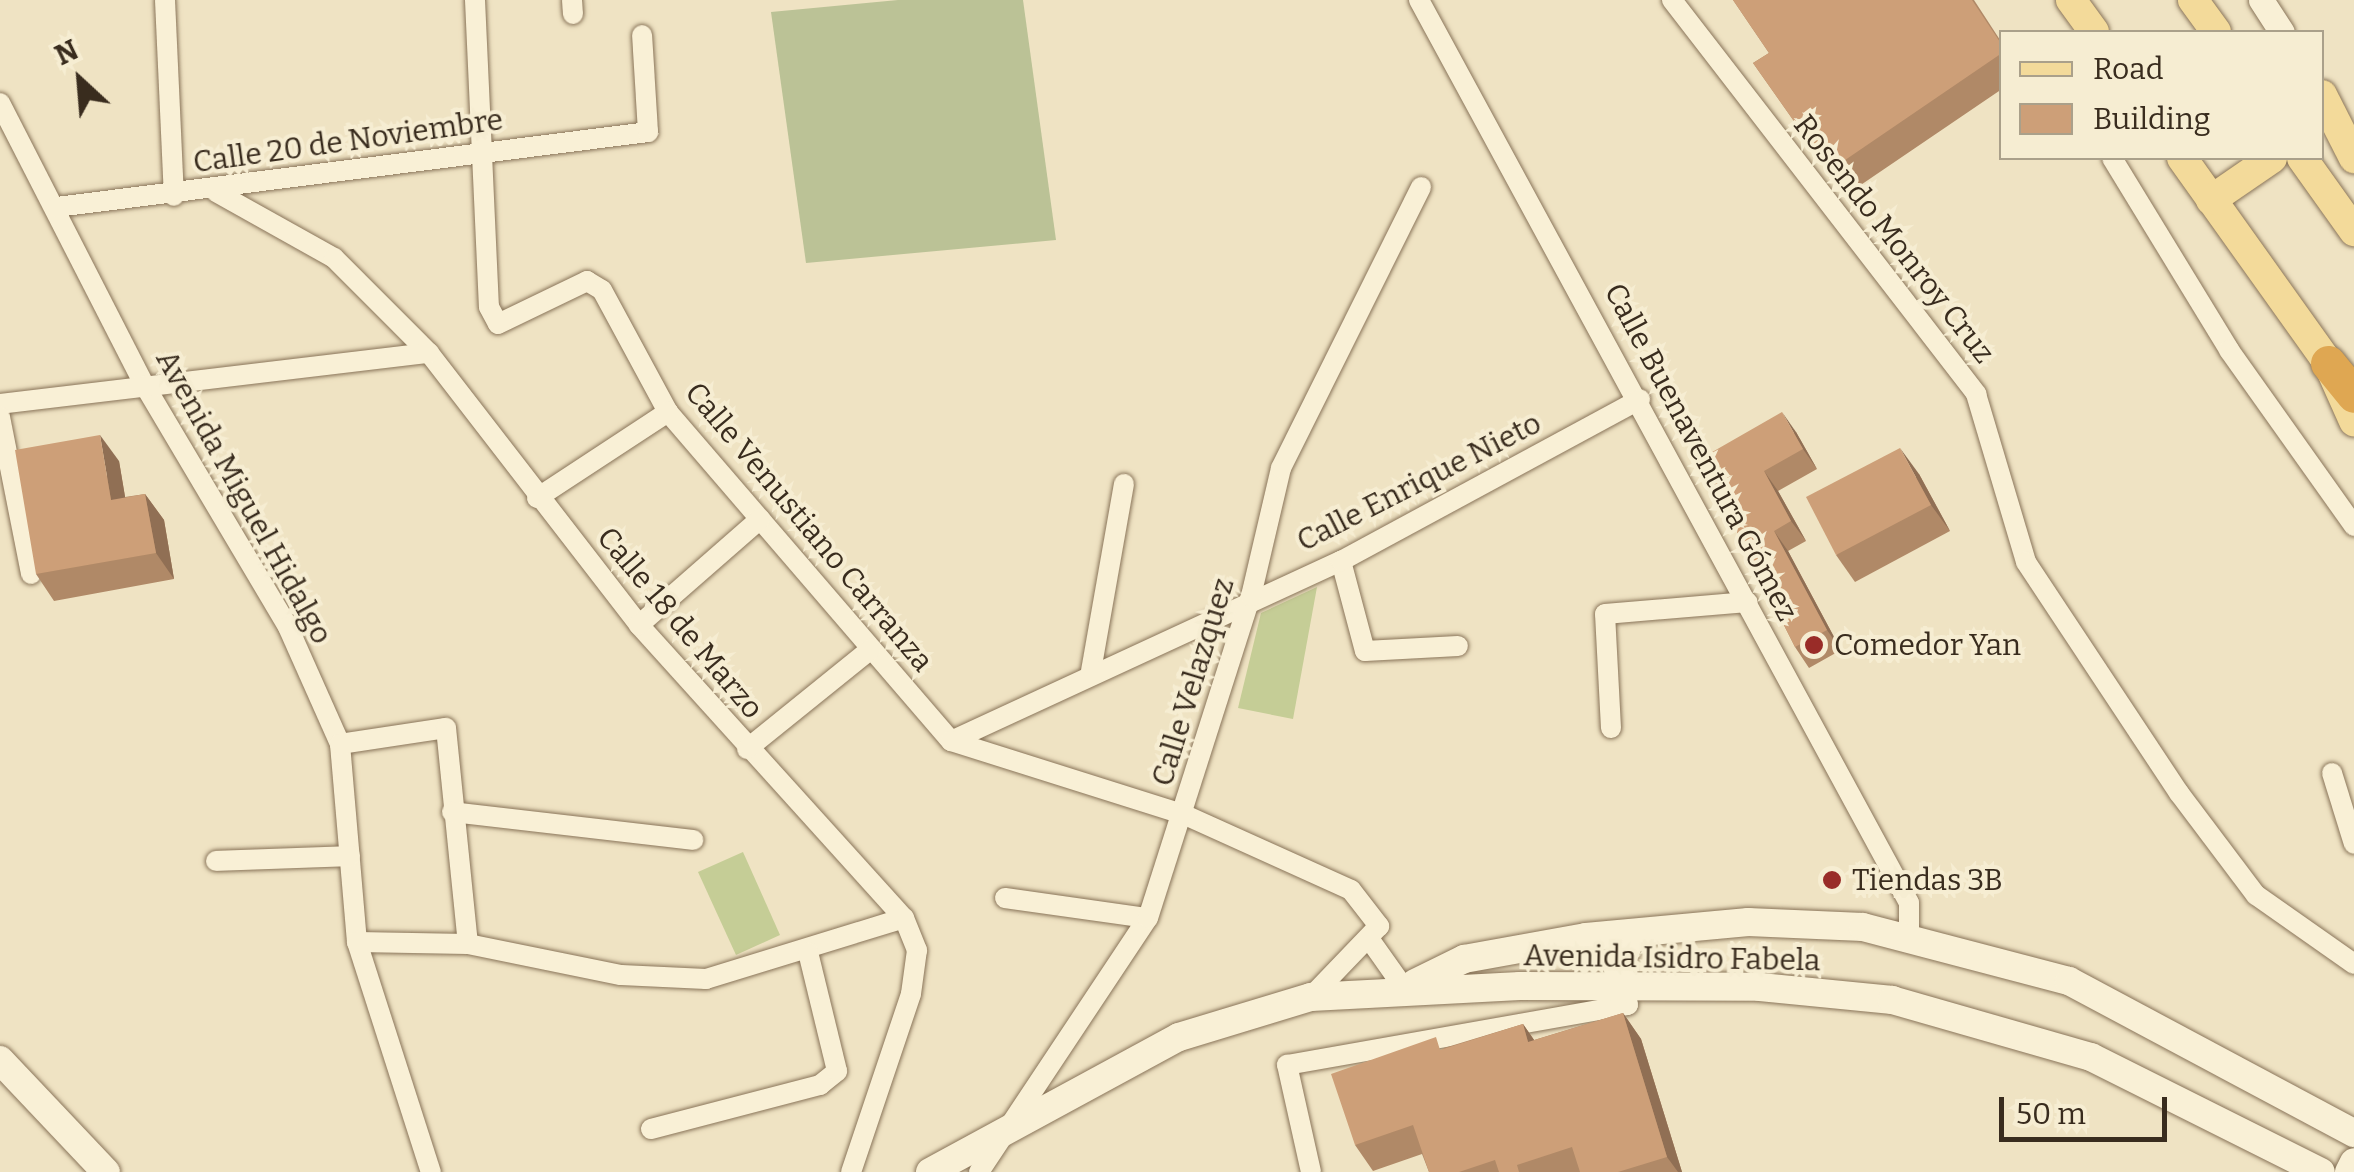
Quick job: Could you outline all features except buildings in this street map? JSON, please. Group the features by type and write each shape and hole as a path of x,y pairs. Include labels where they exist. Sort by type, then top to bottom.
{"highway":[{"path":"2328,363 2354,395"}],"main road":[{"path":"2071,0 2093,30"},
{"path":"2194,0 2215,30"},
{"path":"2324,99 2354,158"},
{"path":"2183,160 2328,363 2354,422"},
{"path":"2211,200 2269,160"},
{"path":"2303,160 2354,230"},
{"name":"Avenida Isidro Fabela","path":"1404,988 1464,959 1633,933 1748,922 1909,938 2069,981 2354,1133"},
{"path":"1625,989 1618,969 1633,933"},
{"name":"Avenida Isidro Fabela","path":"930,1172 1180,1038 1311,997 1404,988 1760,987 1892,1000 2024,1032 2168,1090 2321,1172"},
{"path":"0,1060 106,1172"},
{"path":"2348,1172 2354,1162"}],"street":[{"path":"165,0 174,196"},
{"path":"474,0 482,150"},
{"name":"Calle Buenaventura Gómez","path":"1420,0 1640,399 1909,903 1909,938"},
{"name":"Rosendo Monroy Cruz","path":"1672,0 1976,394 2026,562 2178,793 2256,895 2354,964"},
{"path":"2261,0 2281,30"},
{"name":"Calle 20 de Noviembre","path":"58,207 216,192 482,150 648,132 642,34"},
{"path":"2324,98 2354,142"},
{"name":"Avenida Miguel Hidalgo","path":"0,103 58,207 146,386 288,627 340,744 357,942 431,1172"},
{"name":"Calle Venustiano Carranza","path":"482,150 489,307 498,324 587,280 602,290 668,412 951,742"},
{"path":"2113,160 2229,350 2354,526"},
{"name":"Calle Velazquez","path":"979,1172 1148,918 1185,814 1251,596 1280,468 1422,187"},
{"name":"Calle 18 de Marzo","path":"216,192 334,258 430,352 537,498 639,625 747,749 904,918"},
{"path":"0,404 430,352"},
{"name":"Calle Enrique Nieto","path":"951,742 1251,596 1340,561 1640,399"},
{"path":"537,498 668,412"},
{"path":"0,417 9,512 30,574"},
{"path":"1092,671 1124,484"},
{"path":"639,625 760,519"},
{"path":"1340,561 1365,651 1458,646"},
{"path":"1611,728 1605,614 1747,602"},
{"path":"747,749 871,649"},
{"path":"340,744 446,728 468,944"},
{"path":"951,742 1185,814 1351,890 1380,926 1311,997"},
{"path":"2332,773 2354,844"},
{"path":"452,812 692,840"},
{"path":"216,861 350,856"},
{"path":"1005,898 1148,918"},
{"path":"357,942 468,944 621,976 706,979 808,952 904,918 916,950 911,994 850,1172"},
{"path":"1370,940 1404,988"},
{"path":"651,1130 820,1085 837,1070 808,952"},
{"path":"1311,1172 1286,1066 1628,1005 1625,989"}],"green space":[{"path":"898,0 1023,0 1056,240 806,263 771,12"},
{"path":"1317,587 1293,719 1238,708 1261,613"},
{"path":"743,852 780,935 736,955 698,872"}],"place":[{"name":"Comedor Yan","path":"1814,645"},
{"name":"Tiendas 3B","path":"1832,880"}]}
